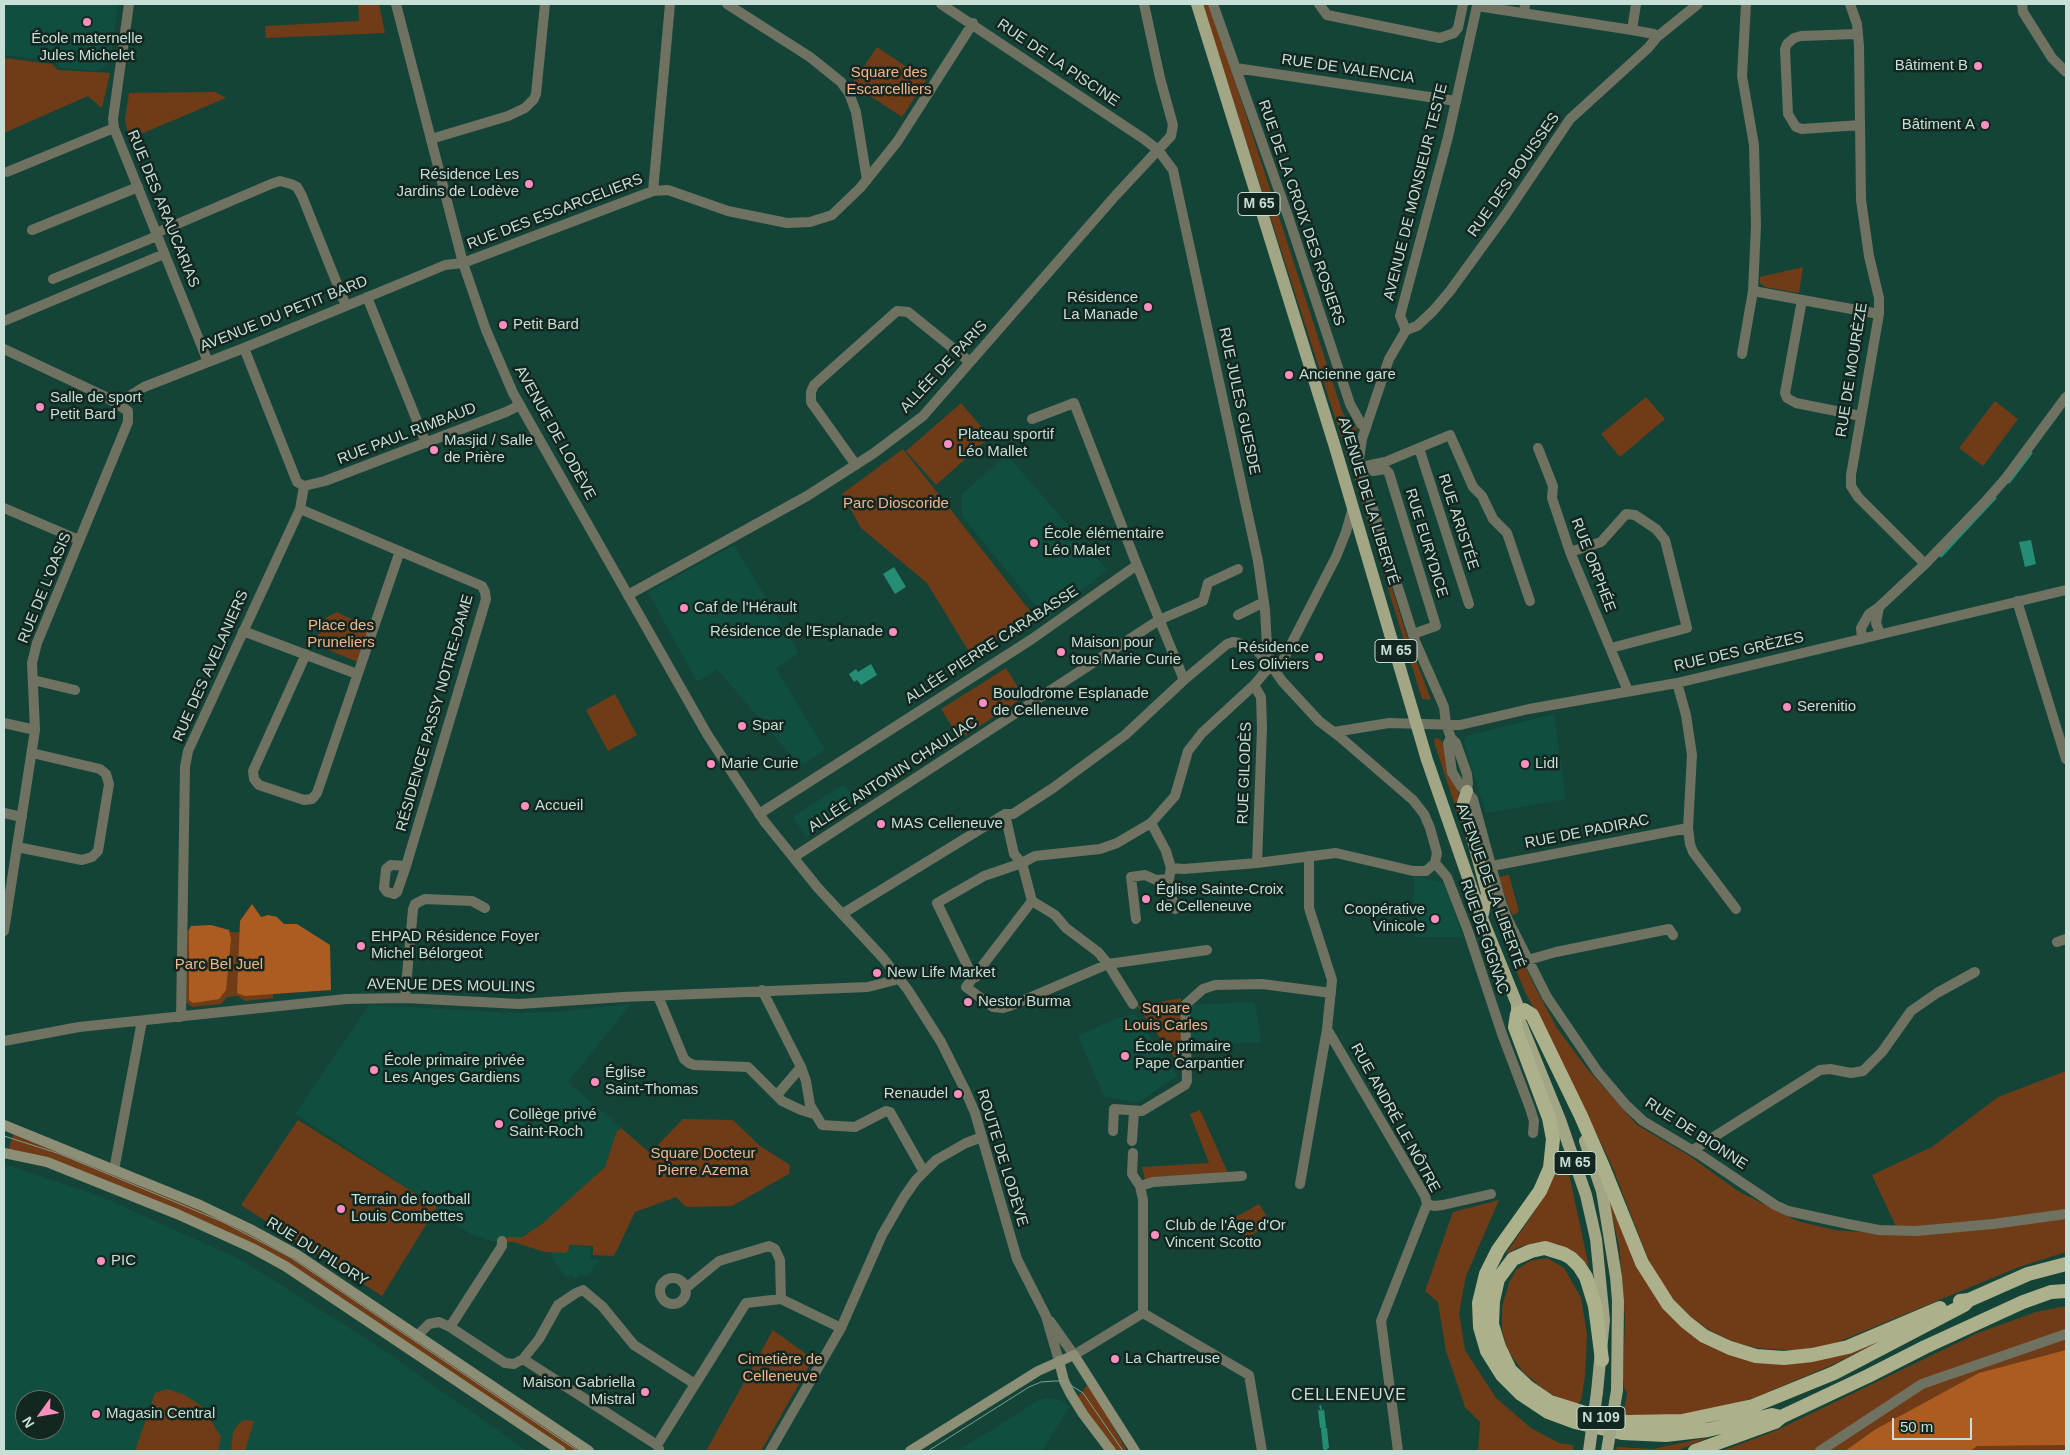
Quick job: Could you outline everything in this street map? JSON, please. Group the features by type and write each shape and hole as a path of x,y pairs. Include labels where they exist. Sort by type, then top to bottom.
{"highway":[{"name":"N 109","path":"1781,1417 1772,1415 1708,1430 1666,1435 1622,1433 1575,1422 1548,1412 1521,1394 1502,1376 1487,1352 1480,1327 1479,1303 1486,1274 1498,1250 1540,1191 1550,1168 1553,1139 1546,1111 1515,1027 1519,1009 1532,1015 1581,1116 1642,1263 1668,1304 1704,1336 1730,1348 1756,1356 1784,1358 1812,1355 1848,1346 1961,1300 1969,1300 2028,1274 2066,1264"},
{"name":"N 109","path":"1602,1360 1595,1306 1586,1277 1579,1266 1564,1254 1545,1248 1531,1250 1513,1260 1498,1279 1493,1301 1492,1324 1499,1347 1510,1370 1528,1387 1550,1402 1604,1419 1626,1422 1682,1421 1753,1406 1834,1373 1964,1306 1969,1300"},
{"name":"N 109","path":"1696,1451 1775,1422 1781,1417 1982,1320 2066,1285"},
{"path":"2051,1292 2066,1291"}],"main road":[{"name":"AVENUE DE LA LIBERTÉ","path":"1197,4 1353,507 1427,760 1482,918 1519,1009 1586,1195 1596,1239 1602,1282 1604,1320 1602,1360 1589,1451"},
{"path":"1467,792 1463,803 1487,894 1482,918"},
{"name":"AVENUE DE LA LIBERTÉ","path":"1519,1009 1577,1120 1602,1191 1617,1285 1617,1390 1607,1451"},
{"name":"RUE DU PILORY","path":"4,1125 200,1205 296,1254 589,1451"},
{"name":"RUE DU PILORY","path":"4,1153 47,1162 177,1214 252,1248 285,1266 561,1451"},
{"path":"910,1451 1038,1371 1074,1355 1135,1451"},
{"name":"ROUTE DE LODÈVE","path":"1059,1361 1064,1381 1070,1393 1082,1414 1110,1451"}],"street":[{"name":"RUE DES ARAUCARIAS","path":"129,4 113,119 114,128 208,362"},
{"name":"AVENUE DE LODÈVE","path":"396,4 463,263 486,330 520,405 707,734 759,814"},
{"path":"431,139 508,116 525,108 534,99 545,4"},
{"path":"653,191 670,4"},
{"path":"727,4 810,57 841,82 849,93 856,112 867,180"},
{"name":"ALLÉE DE PARIS","path":"628,595 799,500 856,465 923,416 1116,195 1171,136 1173,125 1144,4"},
{"name":"RUE DE LA CROIX DES ROSIERS","path":"1213,4 1289,219 1350,404 1360,424 1366,428"},
{"path":"1319,4 1327,15 1440,38 1454,33 1458,28 1463,4"},
{"path":"1632,30 1636,4"},
{"name":"RUE DES BOUISSES","path":"1406,330 1418,326 1434,311 1450,291 1506,214 1570,119 1648,48 1657,37 1698,4"},
{"path":"1742,354 1753,291 1756,226 1754,145 1742,76 1746,4"},
{"name":"RUE DE MOURÈZE","path":"1850,4 1855,16 1857,34 1861,200 1869,256 1878,298 1879,314 1851,475 1852,489 1925,564"},
{"path":"2022,4 2023,12 2052,58 2066,72"},
{"name":"RUE DE LA PISCINE","path":"947,5 1158,150"},
{"path":"1477,5 1525,8 1654,34 1657,37"},
{"name":"AVENUE DE MONSIEUR TESTE","path":"1406,330 1400,316 1456,101 1477,5"},
{"name":"RUE DES ESCARCELIERS","path":"463,263 653,191 668,190 728,211 787,223 798,223 832,215 867,180 897,142 973,23"},
{"path":"1857,34 1801,36 1794,38 1787,44 1788,114 1796,126 1802,129 1860,125"},
{"name":"RUE DE VALENCIA","path":"1236,68 1456,101"},
{"path":"7,172 114,128"},
{"name":"RUE JULES GUESDE","path":"1158,150 1168,161 1176,178 1258,560 1264,602 1267,646 1271,665"},
{"path":"53,279 280,181 297,187 302,196 346,306"},
{"path":"32,230 138,187"},
{"path":"4,321 164,254"},
{"name":"AVENUE DU PETIT BARD","path":"125,408 131,395 144,387 445,265 463,263"},
{"path":"1753,291 1879,314"},
{"path":"367,297 426,443"},
{"path":"1802,300 1786,393 1787,398 1796,403 1861,416"},
{"path":"856,465 811,402 811,392 814,385 897,311 908,312 970,362"},
{"path":"1406,330 1389,359 1362,439 1360,459 1362,471 1413,634 1444,707 1446,724"},
{"path":"244,348 297,482 304,486"},
{"path":"4,349 125,408"},
{"path":"1862,638 1861,628 1869,614 1880,607 1925,564 2006,478 2066,397"},
{"path":"1032,419 1074,402 1136,565 1184,680"},
{"name":"RUE PAUL RIMBAUD","path":"304,486 325,481 520,405"},
{"name":"RUE DE L'OASIS","path":"4,932 8,871 17,847 35,730 32,663 37,643 128,422 125,408"},
{"path":"1362,471 1450,435 1473,487 1482,496 1493,519 1507,533 1530,601"},
{"name":"RUE ARISTÉE","path":"1419,448 1469,604"},
{"name":"RUE ORPHÉE","path":"1538,448 1553,486 1552,498 1570,552 1628,691"},
{"name":"RUE EURYDICE","path":"1362,471 1385,469 1389,473 1436,626 1413,634"},
{"name":"RUE DES AVELANIERS","path":"181,1017 185,766 188,751 300,509 304,486"},
{"path":"976,977 968,967 937,903 984,876 1022,863 1035,856 1100,849 1116,843 1151,824 1175,796 1188,751 1202,733 1254,685 1271,665 1283,660 1336,557 1353,507"},
{"path":"4,508 79,540"},
{"name":"RÉSIDENCE PASSY NOTRE-DAME","path":"300,509 482,586 485,592 486,599 406,866"},
{"path":"1570,552 1602,542 1626,514 1635,515 1656,529 1665,540 1687,628 1611,648"},
{"path":"306,654 253,771 254,779 259,785 304,800 312,799 317,793 400,551"},
{"name":"ALLÉE PIERRE CARABASSE","path":"759,814 1032,639 1136,565"},
{"name":"ALLÉE ANTONIN CHAULIAC","path":"794,857 1159,620 1203,601 1208,584 1238,569"},
{"name":"RUE DES GRÈZES","path":"1334,732 1389,723 1416,722 1460,725 1529,709 1678,683 2066,590"},
{"path":"2017,601 2066,759"},
{"path":"1238,615 1264,602"},
{"path":"1880,607 1876,623 1880,634"},
{"path":"243,631 357,674"},
{"path":"842,914 1005,814 1014,814 1053,788 1124,735 1184,680 1227,644 1233,642 1240,643 1257,651 1319,722 1334,732 1413,800 1424,814 1437,853 1435,863 1426,872 1413,871 1336,853 1258,863 1184,869 1156,880 1145,876 1131,877 1136,919"},
{"path":"33,680 75,690"},
{"path":"1678,683 1686,715 1692,755 1688,828 1693,852 1736,909"},
{"name":"RUE GILODÈS","path":"1254,685 1261,696 1262,728 1258,863"},
{"path":"4,723 35,730"},
{"name":"RUE DE BIONNE","path":"1446,724 1451,738 1456,743 1467,774 1467,792 1473,799 1508,920 1547,997 1598,1072 1626,1105 1643,1121 1693,1150 1775,1205 1788,1211 1879,1230 1916,1231 1993,1224 2066,1214"},
{"path":"17,847 82,860 92,857 98,851 109,784 106,774 100,769 32,753"},
{"path":"4,813 22,817"},
{"name":"ROUTE DE LODÈVE","path":"759,814 842,914 883,958 930,1022 941,1042 966,1092 982,1137 1017,1259 1046,1316 1059,1361"},
{"path":"1005,814 1014,854 1022,863 1032,901 1055,915 1066,928 1098,952 1108,964 1133,1004"},
{"path":"1151,824 1166,851 1175,909"},
{"name":"RUE DE PADIRAC","path":"1492,866 1688,828"},
{"path":"1300,1184 1327,1029 1332,980 1309,908 1309,856"},
{"name":"RUE DE GIGNAC","path":"1435,863 1448,877 1468,931 1502,1034 1530,1108 1534,1121 1533,1133"},
{"path":"405,998 412,908 414,904 425,899 463,900 472,901 485,908"},
{"path":"1032,901 976,977 966,987 993,1007 1003,1008 1108,964 1207,950"},
{"path":"1528,960 1556,952 1669,929 1673,935"},
{"path":"1693,1150 1820,1070 1830,1069 1851,1073 1863,1071 1882,1052 1911,1011 1936,993 1974,972"},
{"name":"AVENUE DES MOULINS","path":"4,1041 79,1027 317,1002 405,998 519,1004 762,990 868,987 899,979"},
{"path":"1113,1131 1114,1109 1134,1112 1142,1111 1185,1085 1187,1081 1185,1005 1203,989 1215,986 1262,984 1331,994"},
{"path":"762,990 801,1067 814,1114 825,1126 855,1127 886,1111 890,1112 924,1172"},
{"path":"658,996 684,1059 689,1063 694,1066 748,1066 782,1101 814,1114"},
{"path":"114,1170 142,1021"},
{"name":"RUE ANDRÉ LE NÔTRE","path":"1327,1029 1425,1196 1427,1204 1381,1321 1398,1451"},
{"path":"778,1095 801,1067"},
{"path":"1132,1141 1134,1112"},
{"path":"770,1451 841,1328 882,1235 904,1197 936,1160 966,1143 982,1137"},
{"path":"1132,1153 1132,1174 1140,1186 1143,1200 1143,1313"},
{"path":"1140,1186 1153,1182 1242,1176"},
{"path":"1427,1204 1434,1206 1443,1205 1491,1194"},
{"path":"450,1328 502,1246 502,1241"},
{"path":"686,1288 719,1261 769,1246 775,1249 778,1254 781,1275 781,1299"},
{"path":"418,1336 429,1324 439,1322 505,1363 514,1364 523,1359 539,1339 558,1305 584,1290 602,1306 634,1345 695,1384"},
{"path":"523,1359 658,1448 695,1384 746,1303 781,1299 841,1328"},
{"path":"1046,1316 1074,1355 1143,1313"},
{"path":"1143,1313 1249,1375 1262,1451"},
{"path":"1820,1451 1922,1384 2066,1334"}],"shaded area":[{"path":"4,4 118,4 110,62 99,71 60,68 54,61 4,55"},
{"name":"École élémentaire Léo Malet","path":"1007,455 1107,570 1047,620 962,516 962,494"},
{"path":"2031,540 2036,564 2025,567 2019,542"},
{"path":"734,545 799,653 776,668 825,750 800,766 717,669 697,682 648,592"},
{"path":"894,567 906,587 895,594 883,574"},
{"path":"871,664 877,675 861,685 857,680 854,682 849,674 856,669 858,672"},
{"path":"1554,714 1566,799 1486,813 1464,742 1466,736"},
{"path":"844,784 857,804 806,837 793,817"},
{"path":"1414,875 1444,883 1463,937 1414,937"},
{"name":"École primaire Pape Carpantier","path":"1255,1002 1261,1042 1189,1046 1188,1005"},
{"name":"Collège privé Saint-Roch","path":"631,1004 568,1082 621,1128 616,1133 605,1167 542,1224 521,1237 507,1237 499,1243 471,1234 435,1211 437,1207 295,1114 369,1005 517,1013 555,1012"},
{"name":"École primaire Pape Carpantier","path":"1135,1014 1177,1076 1138,1103 1104,1096 1078,1036 1118,1018"},
{"path":"4,1164 102,1197 241,1260 373,1343 527,1451 4,1451"},
{"path":"570,1246 591,1247 590,1259 600,1260 586,1277 581,1274 575,1279 571,1274 566,1277 551,1257 551,1252 566,1253 570,1250"},
{"path":"1047,1398 1058,1399 1070,1406 1042,1451 958,1451 1039,1400"},
{"path":"1321,1405 1322,1411 1324,1409 1325,1428 1327,1428 1329,1448 1327,1451 1323,1449 1321,1429 1323,1428 1320,1428 1318,1410 1321,1411 1319,1406"}],"green space":[{"path":"358,4 379,4 385,33 266,38 265,26 359,21"},
{"path":"1202,4 1210,4 1342,411 1348,421 1357,428 1350,452 1405,630 1431,700 1422,699 1348,458"},
{"name":"Square des Escarcelliers","path":"877,47 926,80 902,117 852,84"},
{"path":"4,58 52,64 58,70 110,73 102,108 88,96 4,133"},
{"path":"215,92 226,98 129,139 125,119 129,93"},
{"path":"1803,267 1799,293 1765,287 1760,283 1760,277"},
{"path":"1646,397 1665,419 1620,457 1601,434"},
{"path":"1995,401 2018,419 1983,466 1959,448"},
{"name":"Plateau sportif Léo Mallet","path":"961,403 990,437 936,485 906,451"},
{"name":"Parc Dioscoride","path":"903,449 1034,616 971,655 927,583 861,528 842,494"},
{"name":"Place des Pruneliers","path":"337,612 369,628 358,662 314,644 327,617"},
{"name":"Boulodrome Esplanade de Celleneuve","path":"1006,668 1024,697 960,739 941,709"},
{"path":"615,694 637,735 608,751 586,710"},
{"path":"1435,738 1440,739 1446,750 1459,791 1458,800 1470,851 1434,742"},
{"path":"1509,875 1519,912 1513,915 1499,877"},
{"path":"252,904 261,917 268,915 277,917 284,924 297,924 330,945 331,990 245,996 237,993 240,921"},
{"path":"1504,921 1535,987 1557,1028 1585,1066 1637,1125 1688,1155 1738,1191 1797,1221 1835,1230 1900,1235 1872,1175 1932,1147 1998,1097 2066,1071 2066,1252 2019,1267 1833,1344 1802,1351 1757,1348 1734,1342 1709,1330 1692,1318 1675,1301 1660,1281 1649,1261 1612,1166 1555,1047 1525,992 1498,925"},
{"path":"211,925 229,930 231,939 226,990 219,999 193,1003 189,1000 189,930 191,926"},
{"name":"Parc Bel Juel","path":"186,930 273,934 273,998 246,1001 238,996 227,997 221,1004 192,1007 186,1002"},
{"name":"Square Louis Carles","path":"1181,998 1182,1068 1137,1006"},
{"path":"1200,1110 1228,1173 1145,1180 1142,1167 1209,1163 1190,1114"},
{"name":"Square Docteur Pierre Azema","path":"683,1119 733,1120 760,1146 790,1165 789,1174 732,1206 686,1207 676,1197 635,1212 614,1256 593,1255 593,1246 569,1245 569,1250 566,1253 545,1252 513,1242 506,1242 507,1237 522,1237 542,1224 605,1167 616,1133 621,1128 650,1153"},
{"name":"Terrain de football Louis Combettes","path":"298,1120 437,1207 382,1296 241,1205"},
{"path":"14,1132 247,1230 273,1244 584,1451 565,1451 264,1251 8,1151"},
{"path":"1562,1162 1567,1165 1589,1267 1577,1254 1558,1244 1539,1242 1519,1247 1505,1255 1540,1203 1556,1168"},
{"path":"1608,1197 1638,1266 1650,1288 1665,1308 1756,1361 1889,1337 1830,1366 1751,1399 1718,1409 1682,1418 1623,1417 1627,1393 1624,1388 1623,1378 1625,1321 1623,1289 1619,1246"},
{"path":"1499,1200 1466,1276 1459,1313 1465,1350 1496,1398 1531,1428 1559,1443 1573,1445 1573,1451 1478,1451 1480,1422 1465,1407 1446,1351 1438,1302 1425,1291 1453,1212"},
{"path":"1259,1204 1271,1223 1246,1238 1234,1218"},
{"path":"1547,1258 1564,1268 1581,1298 1587,1334 1585,1377 1581,1400 1576,1406 1547,1392 1523,1372 1507,1349 1502,1330 1502,1307 1509,1283 1516,1270 1530,1261"},
{"path":"2066,1306 2066,1451 1722,1451 1775,1431 1978,1333 2036,1312"},
{"name":"Cimetière de Celleneuve","path":"773,1330 813,1359 761,1451 706,1451"},
{"path":"2066,1350 2066,1445 1977,1446 1970,1451 1845,1451 1876,1429 1979,1373"},
{"path":"1088,1384 1127,1451 1114,1451 1077,1398"},
{"path":"167,1389 185,1395 203,1407 221,1437 218,1451 135,1451 155,1393"},
{"path":"245,1420 254,1421 245,1451 231,1451 233,1432 239,1423"},
{"path":"1709,1437 1677,1451 1616,1451 1617,1447 1653,1449"}],"waterway":[{"path":"2009,482 2031,453"},
{"path":"1941,556 1995,498"}],"tram line":[{"path":"4,1136 60,1154 223,1222 290,1257 578,1451"},
{"path":"928,1451 1029,1387 1041,1382 1055,1381 1064,1381 1083,1393 1123,1451"}],"place":[{"name":"École maternelle Jules Michelet","path":"87,22"},
{"name":"Bâtiment B","path":"1978,66"},
{"name":"Bâtiment A","path":"1985,125"},
{"name":"Résidence Les Jardins de Lodève","path":"529,184"},
{"name":"Résidence La Manade","path":"1148,307"},
{"name":"Petit Bard","path":"503,325"},
{"name":"Ancienne gare","path":"1289,375"},
{"name":"Salle de sport Petit Bard","path":"40,407"},
{"name":"Plateau sportif Léo Mallet","path":"948,444"},
{"name":"Masjid / Salle de Prière","path":"434,450"},
{"name":"École élémentaire Léo Malet","path":"1034,543"},
{"name":"Caf de l'Hérault","path":"684,608"},
{"name":"Résidence de l'Esplanade","path":"893,632"},
{"name":"Maison pour tous Marie Curie","path":"1061,652"},
{"name":"Résidence Les Oliviers","path":"1319,657"},
{"name":"Boulodrome Esplanade de Celleneuve","path":"983,703"},
{"name":"Serenitio","path":"1787,707"},
{"name":"Spar","path":"742,726"},
{"name":"Marie Curie","path":"711,764"},
{"name":"Lidl","path":"1525,764"},
{"name":"Accueil","path":"525,806"},
{"name":"MAS Celleneuve","path":"881,824"},
{"name":"Église Sainte-Croix de Celleneuve","path":"1146,899"},
{"name":"Coopérative Vinicole","path":"1435,919"},
{"name":"EHPAD Résidence Foyer Michel Bélorgeot","path":"361,946"},
{"name":"New Life Market","path":"877,973"},
{"name":"Nestor Burma","path":"968,1002"},
{"name":"École primaire Pape Carpantier","path":"1125,1056"},
{"name":"École primaire privée Les Anges Gardiens","path":"374,1070"},
{"name":"Église Saint-Thomas","path":"595,1082"},
{"name":"Renaudel","path":"958,1094"},
{"name":"Collège privé Saint-Roch","path":"499,1124"},
{"name":"Terrain de football Louis Combettes","path":"341,1209"},
{"name":"Club de l'Âge d'Or Vincent Scotto","path":"1155,1235"},
{"name":"PIC","path":"101,1261"},
{"name":"La Chartreuse","path":"1115,1359"},
{"name":"Maison Gabriella Mistral","path":"645,1392"},
{"name":"Magasin Central","path":"96,1414"}],"district":[{"name":"CELLENEUVE","path":"1349,1396"}]}
